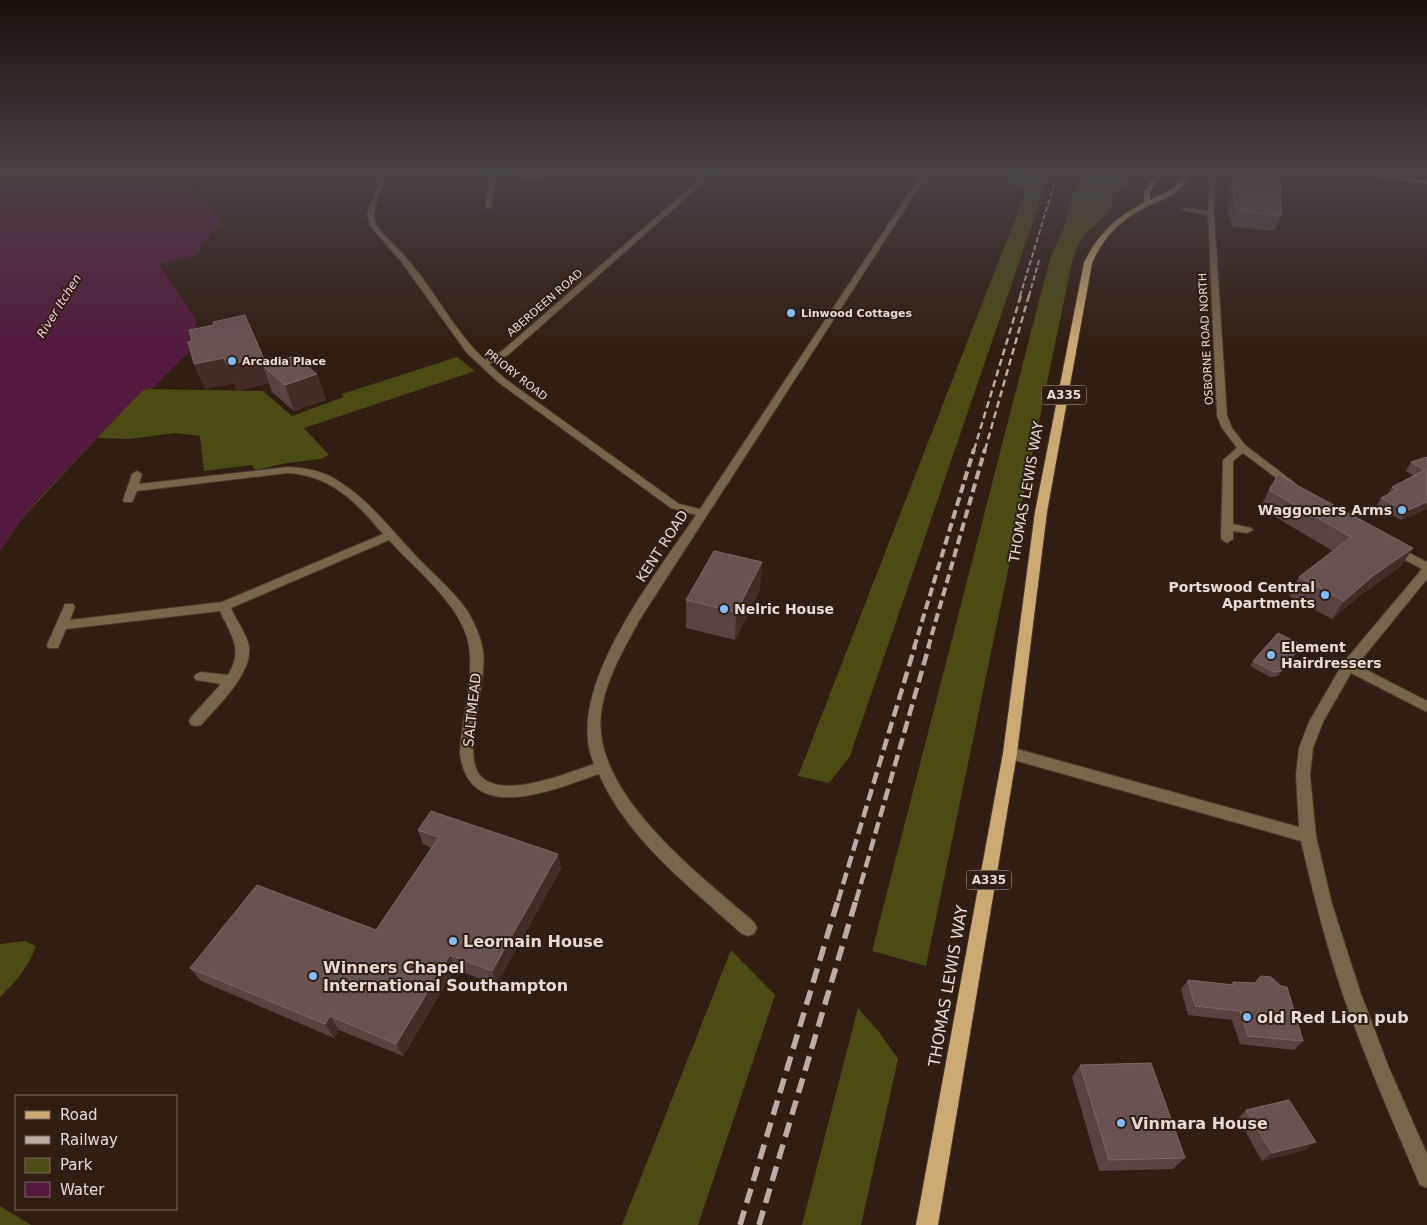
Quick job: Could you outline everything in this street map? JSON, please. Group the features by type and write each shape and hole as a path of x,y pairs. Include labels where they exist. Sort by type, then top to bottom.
{"main road":[{"name":"THOMAS LEWIS WAY","path":"927,1225 1010,754 1041,512 1088,264 1099,241 1106,232"}],"street":[{"name":"PRIORY ROAD","path":"379,232 403,258 435,300 465,345 483,364 675,506 702,514"},
{"name":"ABERDEEN ROAD","path":"483,364 505,353 643,232"},
{"name":"KENT ROAD","path":"748,928 680,867 639,825 616,793 602,767 596,750 593,728 596,706 604,676 634,618 887,232"},
{"name":"OSBORNE ROAD NORTH","path":"1212,232 1222,416 1230,433 1242,449 1299,490"},
{"path":"1227,539 1228,460 1242,449"},
{"name":"SALTMEAD","path":"137,474 130,494 274,471 312,473 333,481 354,498 390,535 449,597 464,616 472,635 477,655 467,746 473,778 486,786 508,793 530,791 602,767"},
{"path":"1227,527 1247,530"},
{"path":"62,625 224,606 390,535"},
{"path":"1388,546 1427,567"},
{"path":"1427,572 1348,666 1316,722 1306,748 1303,775 1308,836 1324,904 1352,994 1381,1071 1427,1178"},
{"path":"196,721 231,680 242,658 243,650 224,606"},
{"path":"53,645 69,607"},
{"path":"1348,666 1427,707"},
{"path":"201,677 231,680"},
{"path":"1010,754 1308,836"}],"green space":[{"path":"0,232 212,232 195,255 158,264 196,319 154,387 150,389 263,391 292,416 344,397 342,394 457,357 475,371 304,428 329,455 320,459 287,463 255,470 251,465 204,471 200,436 175,433 129,439 97,438 21,520 0,551"},
{"path":"1010,232 1029,232 850,756 829,783 798,776"},
{"path":"1062,232 1088,232 1081,240 1072,262 926,966 872,951 1051,256"},
{"path":"25,941 36,946 33,954 21,974 0,997 0,944"},
{"path":"731,950 775,995 698,1225 622,1225"},
{"path":"858,1008 879,1032 898,1059 861,1225 802,1225"},
{"path":"0,1206 31,1225 0,1225"}],"water":[{"name":"River Itchen","path":"0,232 212,232 195,255 158,264 196,319 196,345 154,387 142,391 38,500 21,520 0,551"}],"building":[{"path":"245,315 263,357 227,365 224,358 194,364 188,342 192,341 189,330 214,325 213,322"},
{"path":"294,356 317,374 285,385 263,366"},
{"path":"1427,457 1427,502 1406,511 1381,498 1397,490 1392,487 1425,470 1411,462"},
{"path":"1278,475 1413,548 1374,575 1344,601 1299,577 1351,537 1269,490"},
{"path":"714,551 762,562 736,612 686,600"},
{"path":"1278,633 1302,645 1281,671 1274,672 1253,661"},
{"path":"431,811 558,854 492,971 450,955 396,1044 330,1016 325,1024 190,968 257,885 376,930 439,837 418,830"},
{"name":"old Red Lion pub","path":"1261,976 1271,977 1281,986 1287,987 1303,1041 1248,1036 1240,1011 1195,1006 1188,980 1234,985 1233,982 1255,983"},
{"name":"Vinmara House","path":"1151,1063 1185,1158 1109,1160 1080,1065"},
{"path":"1289,1100 1316,1142 1272,1153 1246,1110"}],"railway":[{"path":"1020,296 1040,232"},
{"path":"1029,296 1039,260"},
{"path":"974,450 1021,295"},
{"path":"985,450 1029,295"},
{"path":"914,648 974,449"},
{"path":"928,648 985,449"},
{"path":"838,901 915,646"},
{"path":"856,901 929,646"},
{"path":"740,1225 838,900"},
{"path":"759,1225 856,900"}],"place":[{"name":"Linwood Cottages","path":"791,313"},
{"name":"Arcadia Place","path":"232,361"},
{"name":"Waggoners Arms","path":"1402,510"},
{"name":"Portswood Central Apartments","path":"1325,595"},
{"name":"Nelric House","path":"724,609"},
{"name":"Element Hairdressers","path":"1271,655"},
{"name":"Leornain House","path":"453,941"},
{"name":"Winners Chapel International Southampton","path":"313,976"},
{"name":"old Red Lion pub","path":"1247,1017"},
{"name":"Vinmara House","path":"1121,1123"}]}
